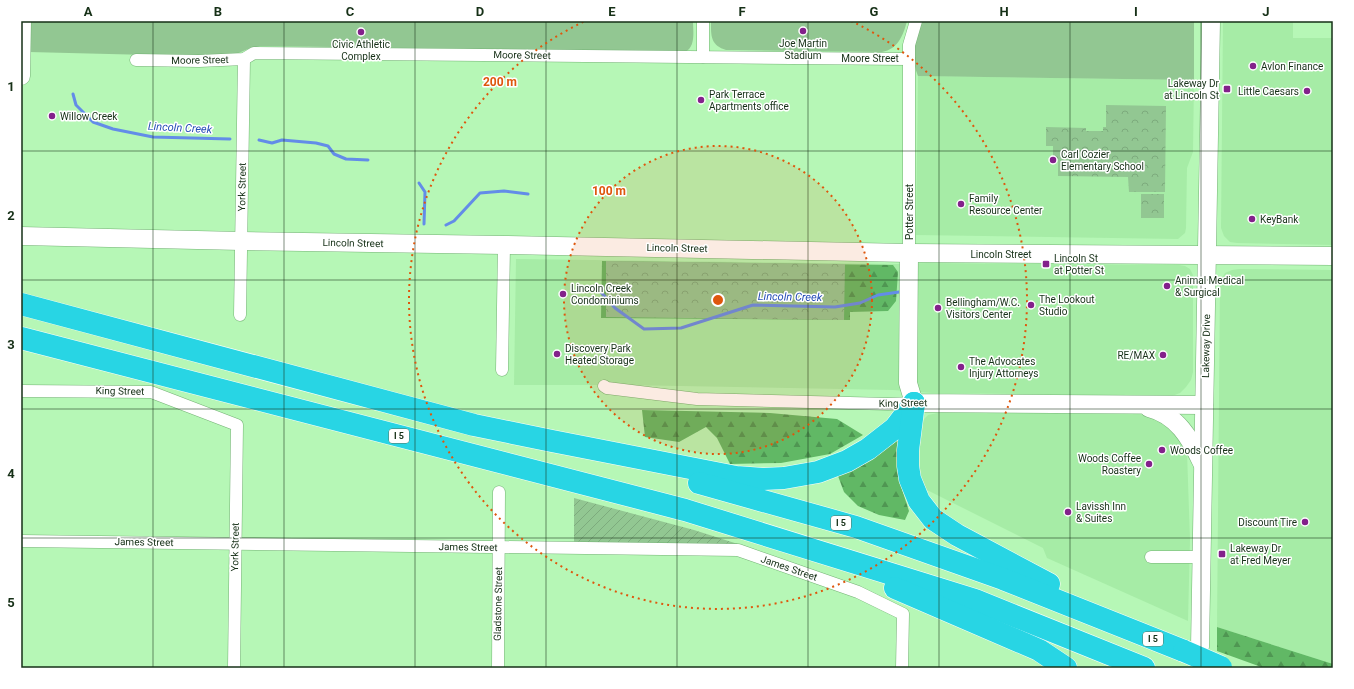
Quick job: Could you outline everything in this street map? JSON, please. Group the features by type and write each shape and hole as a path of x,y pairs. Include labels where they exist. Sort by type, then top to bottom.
{"highway":[{"name":"I 5","path":"21,304 474,425 552,441 856,527 1003,579 1123,626 1192,649 1211,667"},
{"name":"I 5","path":"21,338 685,510 976,600 1144,668"},
{"path":"552,441 736,477 763,479 784,478 818,472 847,461 868,449 895,428 914,403"},
{"path":"914,403 908,450 908,466 910,478 919,501 932,519 957,535 1123,626"},
{"path":"775,539 888,585 1031,647 1066,668"}],"street":[{"path":"21,76 22,21"},
{"path":"703,21 703,57"},
{"name":"Potter Street","path":"914,403 908,383 909,45 916,21"},
{"name":"Lakeway Drive","path":"1192,649 1202,557 1211,21"},
{"name":"Moore Street","path":"136,60 199,61 244,59 254,53 909,59"},
{"name":"York Street","path":"240,315 244,59"},
{"name":"Lincoln Street","path":"21,236 241,242 504,245 909,253 1333,256"},
{"path":"502,370 504,245"},
{"name":"King Street","path":"604,386 607,388 697,399 888,404 1204,405"},
{"name":"King Street","path":"21,391 150,392 237,425"},
{"path":"1136,404 1165,414 1172,419 1192,441 1204,465"},
{"name":"York Street","path":"234,668 237,425"},
{"name":"Gladstone Street","path":"498,668 499,492"},
{"name":"James Street","path":"21,541 738,550 858,592 903,614 902,668"},
{"path":"1151,557 1202,557"}],"shaded area":[{"path":"1223,21 1293,21 1293,38 1333,38 1333,245 1237,243 1230,242 1224,236 1221,228"},
{"name":"Carl Cozier Elementary School","path":"918,76 1194,80 1193,152 1187,168 1185,233 1178,239 916,235"},
{"path":"516,259 1185,266 1190,269 1193,275 1193,372 1191,380 1186,387 1180,393 1172,396 932,393 893,390 623,385 514,385"},
{"path":"1239,269 1333,270 1333,664 1217,627 1220,285 1225,273"},
{"path":"952,410 956,412 1139,414 1152,416 1171,424 1187,452 1190,540 1188,621 1047,558 1043,548 917,485 914,470 922,421 928,415"}],"green space":[{"name":"Civic Athletic Complex","path":"29,21 693,21 693,34 691,46 689,50 685,52 260,46 229,57 29,52"},
{"path":"711,21 907,21 902,37 896,45 882,52 726,50 717,45 712,39"},
{"path":"921,21 1194,21 1194,80 918,76 914,62 914,55"},
{"path":"1106,105 1166,106 1165,192 1129,192 1128,177 1058,176 1058,159 1053,158 1053,146 1046,146 1046,127 1086,128 1086,131 1103,131 1103,127 1106,127"},
{"path":"1141,194 1164,194 1164,218 1141,218"},
{"path":"602,261 893,265 898,272 896,301 888,311 850,312 850,320 601,318"},
{"path":"606,261 845,264 844,320 606,317"},
{"path":"642,410 770,413 837,419 863,435 830,454 781,463 730,464 717,438 706,427 679,442 645,437"},
{"path":"900,439 900,483 909,511 905,520 879,515 858,506 844,492 838,476"},
{"path":"574,498 694,530 741,545 574,542"},
{"path":"1217,627 1333,664 1333,668 1264,668 1217,651"}],"waterway":[{"name":"Lincoln Creek","path":"73,94 76,105 93,122 113,129 153,137 230,139"},
{"name":"Lincoln Creek","path":"259,140 272,143 282,140 316,143 328,146 334,154 346,159 368,160"},
{"name":"Lincoln Creek","path":"419,183 425,192 424,224"},
{"name":"Lincoln Creek","path":"446,225 454,221 480,193 504,191 528,194"},
{"name":"Lincoln Creek","path":"600,291 615,308 644,329 681,328 753,305 835,307 860,303 878,295 899,292"}],"place":[{"name":"Joe Martin Stadium","path":"803,31"},
{"name":"Civic Athletic Complex","path":"361,32"},
{"name":"Avlon Finance","path":"1253,66"},
{"name":"Lakeway Dr at Lincoln St","path":"1227,89"},
{"name":"Little Caesars","path":"1307,91"},
{"name":"Park Terrace Apartments office","path":"701,100"},
{"name":"Willow Creek","path":"52,116"},
{"name":"Carl Cozier Elementary School","path":"1053,160"},
{"name":"Family Resource Center","path":"961,204"},
{"name":"KeyBank","path":"1252,219"},
{"name":"Lincoln St at Potter St","path":"1046,264"},
{"name":"Animal Medical & Surgical","path":"1167,286"},
{"name":"Lincoln Creek Condominiums","path":"563,294"},
{"name":"The Lookout Studio","path":"1031,305"},
{"name":"Bellingham/W.C. Visitors Center","path":"938,308"},
{"name":"Discovery Park Heated Storage","path":"557,354"},
{"name":"RE/MAX","path":"1163,355"},
{"name":"The Advocates Injury Attorneys","path":"961,367"},
{"name":"Woods Coffee","path":"1162,450"},
{"name":"Woods Coffee Roastery","path":"1149,464"},
{"name":"Lavissh Inn & Suites","path":"1068,512"},
{"name":"Discount Tire","path":"1305,522"},
{"name":"Lakeway Dr at Fred Meyer","path":"1222,554"}]}
